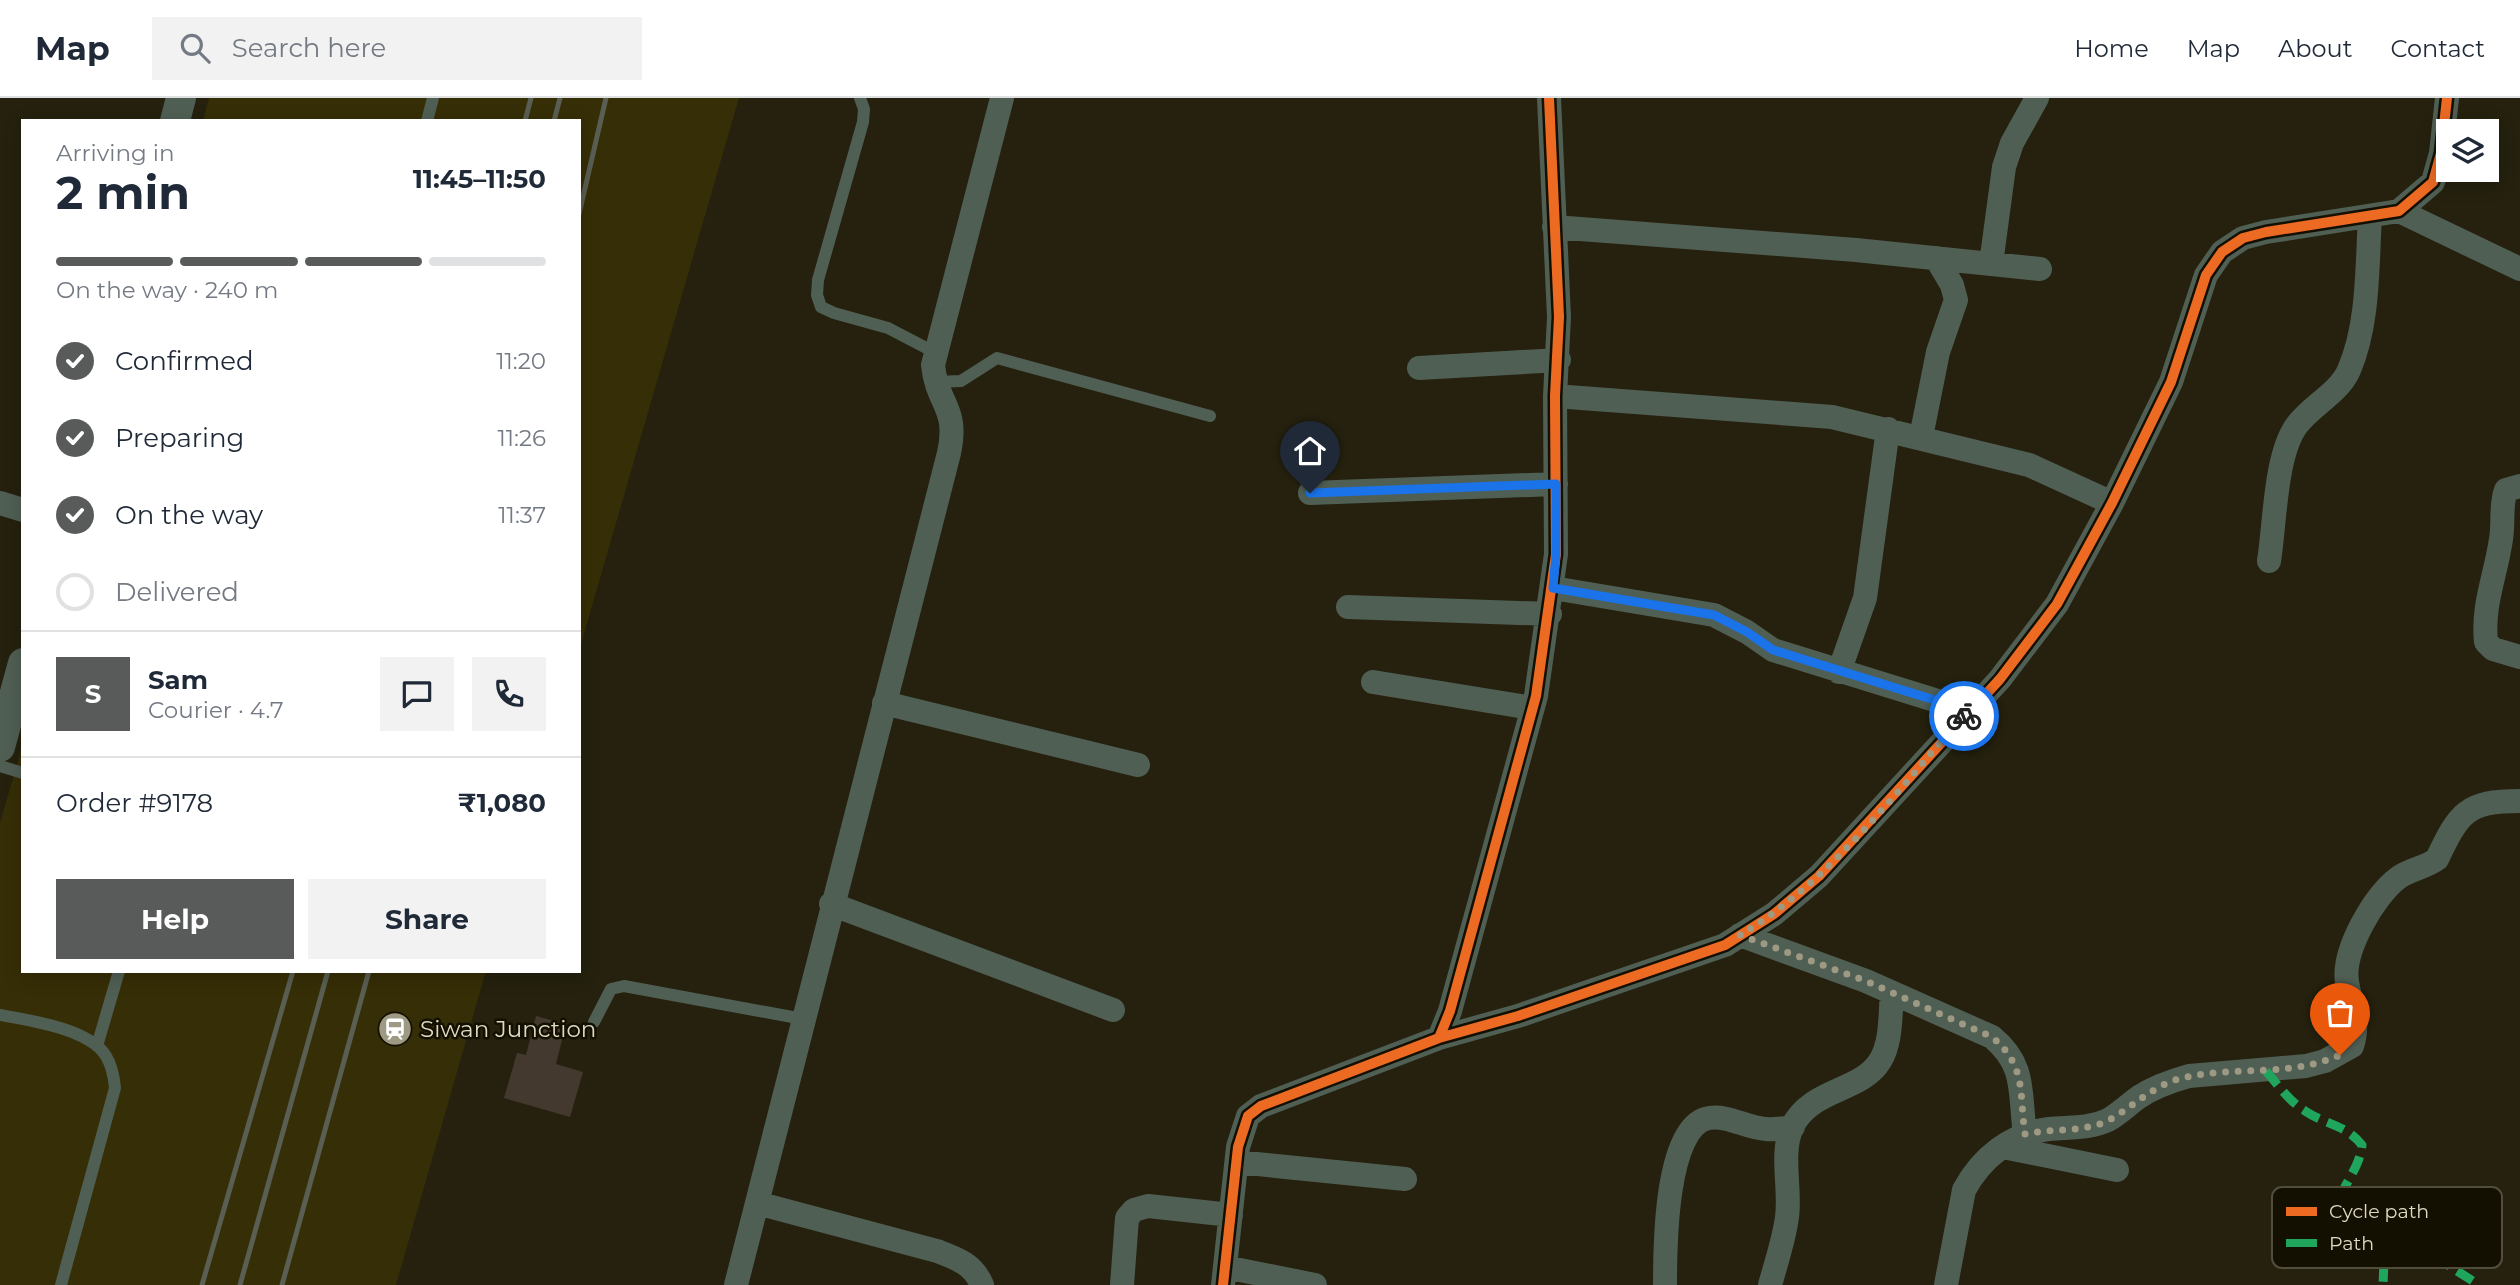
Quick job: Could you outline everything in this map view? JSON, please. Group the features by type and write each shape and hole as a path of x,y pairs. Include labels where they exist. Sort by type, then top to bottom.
{"street":[{"path":"176,119 181,98"},
{"path":"736,1285 954,429 935,382 936,353 1002,98"},
{"path":"1439,1038 1450,1011 1532,708 1550,614 1556,554 1555,396 1559,360 1549,98"},
{"path":"1991,264 2004,167 2012,143 2037,98"},
{"path":"1315,1285 1224,1276 1237,1162 1248,1116 1261,1106 1439,1038 1518,1016 1703,954 1774,914 1819,876 2020,656 2049,615 2112,503 2171,382 2206,275 2222,252 2243,238 2266,232 2399,211 2433,182 2441,153 2447,98"},
{"path":"2399,211 2520,269"},
{"path":"2270,561 2285,454 2295,427 2336,388 2349,371 2365,294 2370,216"},
{"path":"1554,228 1936,258 2040,269"},
{"path":"1921,437 1938,352 1956,300 1952,285 1936,258"},
{"path":"1419,368 1559,360"},
{"path":"1555,396 1832,417 2029,465 2112,503"},
{"path":"1839,672 1865,598 1888,429"},
{"path":"1310,493 1556,484"},
{"path":"2520,486 2506,489 2502,502 2502,535 2485,608 2484,628 2486,642 2493,649 2520,657"},
{"path":"0,503 21,509"},
{"path":"1553,588 1714,615 1747,632 1773,650 1970,711"},
{"path":"1348,607 1550,614"},
{"path":"0,747 21,670"},
{"path":"1373,682 1532,708"},
{"path":"884,703 1138,765"},
{"path":"1945,1285 1964,1190 1983,1163 2025,1134 2096,1124 2109,1119 2159,1086 2189,1076 2283,1070 2325,1061 2352,1046 2357,1031 2347,982 2350,952 2357,934 2380,897 2397,878 2437,859 2449,832 2473,807 2486,802 2520,801"},
{"path":"831,904 1114,1010"},
{"path":"1740,935 1970,1025 2008,1051 2017,1065 2021,1084 2025,1134"},
{"path":"1770,1285 1786,1220 1787,1147 1793,1127 1817,1099 1864,1076 1880,1061 1887,1041 1892,993"},
{"path":"1665,1285 1671,1191 1676,1164 1688,1130 1696,1121 1711,1117 1727,1118 1767,1130 1793,1127"},
{"path":"2003,1147 2117,1170"},
{"path":"1237,1162 1405,1179"},
{"path":"757,1203 937,1251 961,1260 976,1270 982,1285"},
{"path":"1122,1285 1127,1218 1134,1210 1148,1206 1231,1215"}],"lane":[{"path":"428,119 433,98"},
{"path":"860,98 864,109 863,122 818,280 817,295 821,307 888,328 936,353"},
{"path":"935,382 961,381 997,358 1210,416"},
{"path":"0,766 21,772"},
{"path":"97,1046 118,973"},
{"path":"594,1022 611,989 624,986 803,1019"},
{"path":"0,1016 40,1022 72,1032 97,1046 106,1055 116,1088 61,1285"}],"shaded area":[{"path":"209,98 739,98 581,644 581,119 204,119"},
{"path":"21,751 21,973 485,973 396,1285 0,1285 0,823"}],"building":[{"path":"536,1016 566,1024 556,1064 583,1072 570,1117 504,1098 517,1053 526,1055"}],"railway":[{"path":"526,119 531,98"},
{"path":"555,119 560,98"},
{"path":"581,205 606,98"},
{"path":"202,1285 292,973"},
{"path":"240,1285 327,973"},
{"path":"282,1285 368,973"}],"marked path":[{"path":"2266,1071 2299,1107 2349,1133 2362,1145 2357,1164 2345,1187"},
{"path":"2383,1285 2384,1268"},
{"path":"2452,1268 2479,1285"}],"cycle path":[{"path":"1223,1285 1238,1147 1248,1116 1261,1106 1439,1038 1450,1011 1536,696 1556,554 1555,396 1559,317 1549,98"},
{"path":"1439,1038 1518,1016 1725,945 1774,914 1819,876 2000,679 2057,604 2112,503 2171,382 2206,275 2222,252 2243,238 2266,232 2399,211 2433,182 2441,153 2447,98"}],"way so far":[{"path":"1964,716 1819,876 1774,914 1740,935 1763,946 1866,981 1992,1037 2008,1051 2017,1065 2025,1134 2096,1124 2109,1119 2159,1086 2189,1076 2283,1070 2340,1055"}],"place":[{"name":"Siwan Junction","path":"395,1029"}],"route":[{"path":"1310,493 1556,484 1553,588 1714,615 1747,632 1773,650 1970,711 1964,716"}]}
